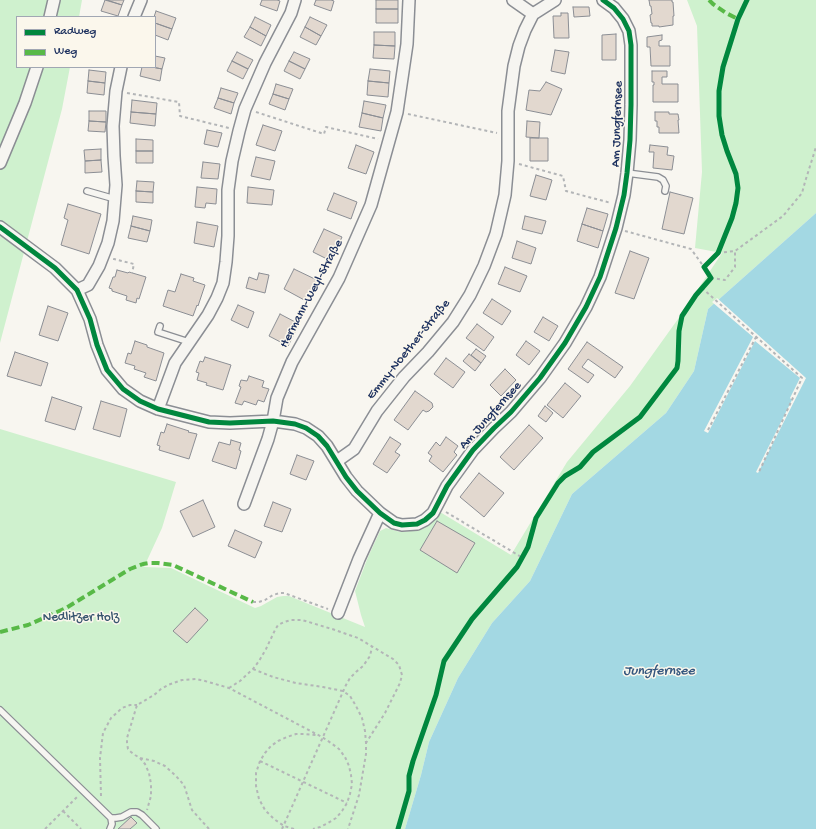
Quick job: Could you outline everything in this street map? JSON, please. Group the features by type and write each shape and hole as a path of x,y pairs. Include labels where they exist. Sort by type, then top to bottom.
{"street":[{"path":"50,16 54,0"},
{"path":"134,16 141,0"},
{"path":"158,409 175,363 208,315 223,283 228,236 228,190 232,161 239,131 245,109 265,63 291,13 295,0"},
{"name":"Hermann-Weyl-Straße","path":"244,504 268,439 277,398 292,362 339,278 371,205 397,112 407,44 409,0"},
{"path":"513,0 533,14 555,0"},
{"name":"Am Jungfernsee","path":"0,227 54,268 77,290 90,319 97,345 107,370 123,389 140,401 158,409 209,422 230,423 273,421 295,424 306,428 318,436 327,446 346,477 357,491 380,513 394,524 418,524 432,513 447,486 473,450 511,412 535,384 565,343 586,307 600,277 622,206 627,173 630,140 631,45 629,31 623,19 614,8 602,0"},
{"name":"Emmy-Noether-Straße","path":"337,461 354,449 377,411 404,377 428,352 453,322 470,295 484,266 496,234 505,195 508,161 508,111 514,66 525,30 533,14"},
{"path":"0,163 25,103 37,68"},
{"path":"77,290 88,285 99,266 108,243 113,221 116,185 113,126 116,91 121,68"},
{"path":"338,613 359,559 380,513"}],"lane":[{"path":"627,173 658,177 663,180 666,186 665,191"},
{"path":"87,191 115,199"},
{"path":"160,326 158,332 189,342"},
{"path":"0,710 111,818 112,824 110,829"},
{"path":"111,818 122,817 130,812 137,812 156,829"}],"path":[{"path":"116,91 179,102 180,116 239,131"},
{"path":"245,109 324,134 326,127 389,141"},
{"path":"397,112 508,135"},
{"path":"718,253 735,250 783,216 802,193 804,182 816,147"},
{"path":"508,161 563,176 566,190 622,206"},
{"path":"616,228 691,249 704,266"},
{"path":"711,278 725,280 735,267 735,250"},
{"path":"112,264 114,258 134,264 132,272"},
{"path":"702,288 802,378 758,472"},
{"path":"708,430 756,337"},
{"path":"436,506 522,558"},
{"path":"252,602 259,602 273,595 284,593 338,613"},
{"path":"229,688 240,681 260,661 278,625 284,622 290,620 302,620 358,638 394,658 399,665 402,675 400,683 385,713 366,743"},
{"path":"282,829 343,691 350,678 363,666 370,656 372,647"},
{"path":"253,669 273,677 296,683 343,691 350,696 362,718 365,731 366,754 359,795 348,829"},
{"path":"101,809 101,743 103,733 112,718 122,708 137,704 154,695 168,685 182,680 196,679 205,680 229,688 322,737 339,749 349,766 352,784 350,794 347,803 336,818 320,827 313,829"},
{"path":"137,704 127,738 127,743 131,752 140,758 145,764 149,773 151,784 150,796 147,812 142,815"},
{"path":"294,829 284,826 265,810 259,799 256,786 256,773 260,761 265,753 278,741 296,734 322,737"},
{"path":"140,758 154,761 165,766 176,776 184,785 192,810 208,829"},
{"path":"260,761 347,803"},
{"path":"45,829 83,791"},
{"path":"63,811 81,829"}],"green space":[{"path":"0,0 82,0 79,16 16,16 16,68 70,68 62,109 0,343"},
{"name":"Nedlitzer Holz","path":"687,0 816,0 816,213 708,309 694,371 666,413 572,494 530,581 492,623 458,678 429,742 405,829 0,829 0,429 176,482 162,528 144,567 171,568 255,608 277,597 289,596 365,627 355,591 380,531 386,528 400,532 411,531 427,525 440,512 511,555 567,462 630,386 678,319 722,253 695,248 702,172 697,26"}],"water":[{"name":"Jungfernsee","path":"816,213 816,829 405,829 429,742 458,678 492,623 530,581 572,494 666,413 694,371 708,309"}],"pier":[{"path":"717,298 806,378 758,473 756,472 792,400 790,398 800,378 755,341 708,433 704,431 753,337 712,302"}],"building":[{"path":"105,0 122,5 118,16 101,11"},
{"path":"107,0 124,0 122,5"},
{"path":"262,0 280,1 277,11 260,5"},
{"path":"316,0 334,1 331,11 314,5"},
{"path":"376,0 398,0 398,9 376,9"},
{"path":"649,0 672,0 674,16 673,25 659,27 652,26 650,15 652,14"},
{"path":"573,7 589,7 590,16 574,17"},
{"path":"376,9 398,9 398,23 376,23"},
{"path":"156,11 176,18 172,29 156,23 156,16 154,16"},
{"path":"561,13 568,13 569,38 554,38 553,16 561,16"},
{"path":"255,17 271,25 266,36 250,27"},
{"path":"310,17 327,25 321,36 305,27"},
{"path":"156,23 172,29 168,40 156,35"},
{"path":"250,27 266,36 261,46 244,37"},
{"path":"305,27 321,36 316,45 300,37"},
{"path":"374,32 395,32 395,46 374,45"},
{"path":"616,34 616,60 602,60 602,35"},
{"path":"662,35 662,40 659,41 659,46 670,46 670,66 651,66 650,47 647,47 647,37"},
{"path":"374,45 395,46 394,59 373,58"},
{"path":"555,50 569,52 565,74 551,71"},
{"path":"237,52 253,60 248,69 232,61"},
{"path":"294,52 310,59 305,69 289,61"},
{"path":"156,56 165,58 162,69 156,68"},
{"path":"232,61 248,69 243,79 227,71"},
{"path":"289,61 305,69 300,79 284,71"},
{"path":"142,68 162,69 160,81 140,76"},
{"path":"370,69 390,71 389,83 368,81"},
{"path":"89,70 106,72 105,83 88,81"},
{"path":"652,71 667,71 667,77 662,77 662,84 678,84 678,102 653,102 654,82 652,82"},
{"path":"88,81 105,83 104,95 87,93"},
{"path":"368,81 389,83 388,97 367,95"},
{"path":"546,82 562,89 551,115 526,110 529,90 540,91"},
{"path":"276,84 293,89 289,99 273,94"},
{"path":"221,88 238,93 234,103 218,98"},
{"path":"273,94 289,99 285,110 269,104"},
{"path":"218,98 234,103 231,114 214,108"},
{"path":"132,100 157,103 156,114 131,112"},
{"path":"364,101 386,105 383,118 362,113"},
{"path":"89,111 106,111 106,122 89,121"},
{"path":"131,112 156,114 155,126 130,123"},
{"path":"655,112 669,112 669,114 678,114 679,133 659,133 657,121 655,121"},
{"path":"362,113 383,118 381,131 359,127"},
{"path":"89,121 106,122 105,132 88,131"},
{"path":"527,121 540,122 539,138 526,137"},
{"path":"263,125 282,131 275,151 256,145"},
{"path":"207,130 222,133 218,147 204,144"},
{"path":"530,138 548,138 548,161 530,161"},
{"path":"136,139 153,140 153,151 136,151"},
{"path":"356,145 374,152 366,174 348,168"},
{"path":"650,145 668,147 667,155 674,156 672,170 653,168 654,152 649,152"},
{"path":"101,149 101,160 85,161 84,150"},
{"path":"136,151 153,151 153,163 136,163"},
{"path":"256,157 275,161 270,180 251,176"},
{"path":"101,160 102,172 85,173 85,161"},
{"path":"203,162 220,164 218,179 201,178"},
{"path":"536,175 552,180 546,200 530,196"},
{"path":"137,181 154,182 153,192 136,191"},
{"path":"197,187 217,189 216,204 206,203 205,208 195,207"},
{"path":"248,187 274,190 272,205 247,203"},
{"path":"136,191 153,192 153,203 136,202"},
{"path":"670,192 693,198 684,234 662,229"},
{"path":"334,193 357,202 351,219 327,210"},
{"path":"68,204 101,214 89,254 61,245 68,220 64,218"},
{"path":"587,208 608,214 603,231 582,224"},
{"path":"133,216 152,220 150,231 131,226"},
{"path":"525,216 546,221 542,234 522,229"},
{"path":"197,222 218,226 214,247 194,243"},
{"path":"582,224 603,231 598,248 577,241"},
{"path":"131,226 150,231 147,242 128,238"},
{"path":"324,229 342,237 331,261 313,252"},
{"path":"517,241 536,248 531,264 512,258"},
{"path":"630,251 649,258 634,299 615,293"},
{"path":"505,267 527,276 520,292 498,284"},
{"path":"294,269 319,281 308,302 284,289"},
{"path":"117,270 146,277 139,299 137,298 136,303 126,300 127,296 112,291 112,289 109,288"},
{"path":"259,273 269,275 265,293 246,288 249,277 257,280"},
{"path":"181,274 194,278 193,281 205,285 193,316 163,306 168,290 175,292"},
{"path":"492,299 511,311 502,325 483,313"},
{"path":"238,305 254,312 248,328 231,320"},
{"path":"48,306 68,313 58,341 39,335"},
{"path":"280,314 299,324 288,346 269,336"},
{"path":"543,317 558,326 549,341 534,332"},
{"path":"477,324 494,337 484,351 466,338"},
{"path":"135,341 164,353 156,381 144,377 146,373 134,369 135,366 125,363 128,353 131,354"},
{"path":"526,341 540,351 529,365 516,355"},
{"path":"587,342 623,367 615,378 588,359 582,367 594,375 588,383 568,369"},
{"path":"476,349 486,356 481,363 471,355"},
{"path":"15,352 48,363 41,386 7,376"},
{"path":"469,354 481,363 475,371 463,361"},
{"path":"205,357 231,365 223,390 206,385 207,383 197,380 199,373 196,372 200,361 203,362"},
{"path":"446,358 465,372 453,388 434,374"},
{"path":"505,369 516,380 501,396 490,385"},
{"path":"249,376 264,381 262,387 269,389 264,402 258,400 256,405 244,401 242,405 235,403 241,387 239,386 241,380 247,381"},
{"path":"565,383 581,396 563,418 547,405"},
{"path":"415,391 432,403 433,407 426,412 423,410 408,430 394,420"},
{"path":"52,397 82,407 75,430 45,421"},
{"path":"101,401 127,409 120,437 93,429"},
{"path":"545,406 553,413 546,422 538,416"},
{"path":"167,424 197,434 189,459 159,450 160,446 157,445 161,432 164,433"},
{"path":"529,425 543,438 514,470 500,457"},
{"path":"390,437 401,444 395,452 400,455 387,473 373,464"},
{"path":"446,437 458,446 454,452 457,455 443,472 429,461 432,456 428,453 436,442 440,446"},
{"path":"231,440 241,443 239,450 241,451 236,469 212,461 219,442 230,445"},
{"path":"297,455 314,461 306,480 290,474"},
{"path":"479,473 504,493 484,517 460,497"},
{"path":"203,500 215,527 193,537 180,511"},
{"path":"273,502 291,509 282,532 264,526"},
{"path":"437,521 475,543 457,573 420,550"},
{"path":"235,530 262,542 255,558 228,546"},
{"path":"195,608 208,620 187,643 173,631"},
{"path":"131,817 137,823 130,829 118,829"}],"marked path":[{"path":"709,0 726,13 738,19"},
{"path":"0,632 28,625 66,608 130,569 149,563 173,565 253,602"}],"cycle path":[{"path":"0,227 55,268 77,290 90,319 97,345 107,370 123,389 140,401 158,409 209,422 230,423 273,421 295,424 306,428 318,436 327,446 346,477 357,491 380,513 394,523 402,525 417,524 425,520 433,513 447,486 473,450 511,412 540,378 565,343 586,307 600,277 616,228 624,195 630,140 631,105 631,45 629,31 623,19 614,8 603,0"},
{"path":"398,829 409,791 409,776 413,761 436,695 444,661 472,619 517,567 528,547 536,518 558,483 565,476 580,467 593,452 640,417 677,368 679,331 682,316 696,295 711,278 704,267 718,253 732,218 736,203 738,188 736,174 722,135 719,116 719,91 723,67 738,19 747,0"}]}
